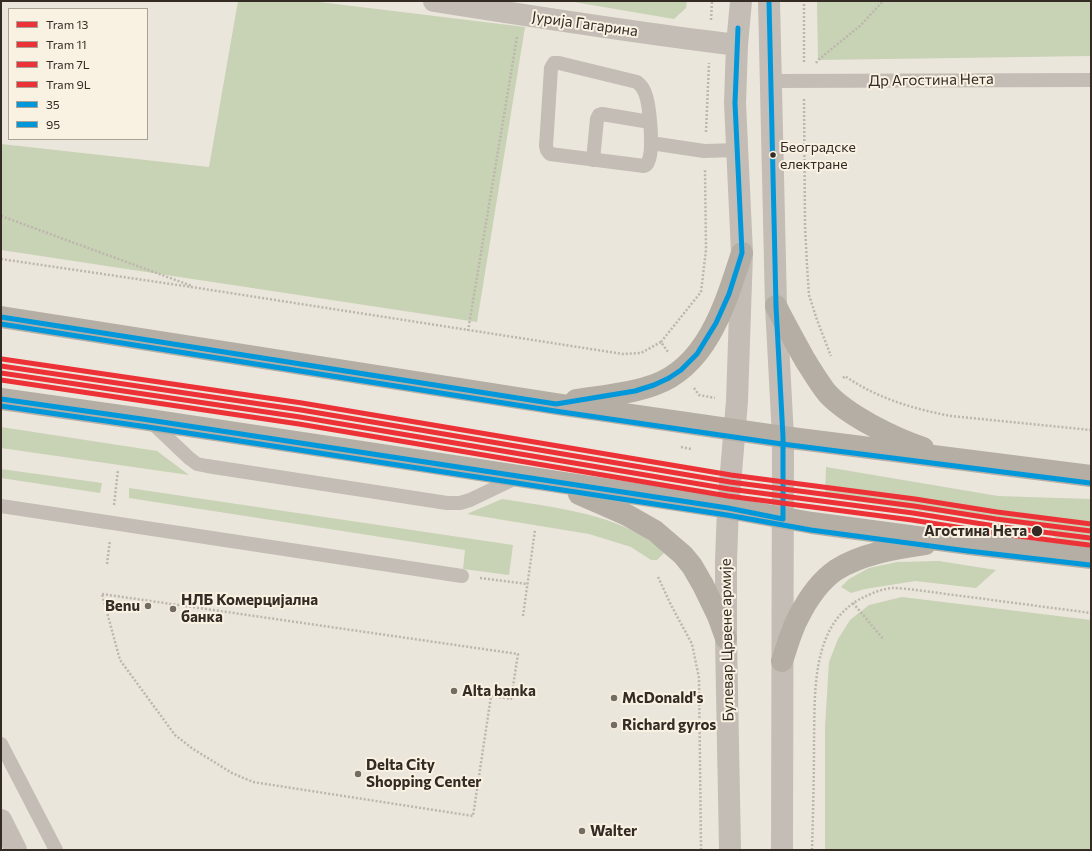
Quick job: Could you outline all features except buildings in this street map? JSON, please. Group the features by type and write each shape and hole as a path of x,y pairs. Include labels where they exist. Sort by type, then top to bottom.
{"main road":[{"path":"556,404 635,391 654,385 681,370 697,354 716,324 729,294 742,253"},
{"path":"776,306 814,374 828,393 846,410 908,443 958,460"},
{"path":"1,317 556,404 783,437 1091,476"},
{"path":"1,399 728,508 783,519 1091,558"},
{"path":"548,481 627,515 655,531 670,543 692,566 718,616 726,638"},
{"path":"782,661 803,608 819,585 835,571 855,560 882,552 923,544 952,541"}],"street":[{"name":"Јурија Гагарина","path":"434,1 521,15 737,45"},
{"path":"735,430 742,253 735,103 737,45 741,1"},
{"path":"769,1 776,306 783,437 782,850"},
{"name":"Булевар Црвене армије","path":"730,850 726,561 728,508 735,430"},
{"path":"1,820 10,847"}],"lane":[{"path":"554,63 637,82 644,89 649,107 651,143 649,161 647,165 644,166 550,154 546,146 552,68 554,63"},
{"name":"Др Агостина Нета","path":"771,81 1091,80"},
{"path":"593,160 597,119 599,115 602,114 650,122"},
{"path":"651,143 704,151 738,150"},
{"path":"149,420 197,464 446,504 460,503 470,500 518,477"},
{"path":"1,506 462,576"},
{"path":"1,744 56,850"}],"path":[{"path":"1,259 623,354 641,353 661,342 701,292 706,250 704,151 712,1"},
{"path":"804,1 805,226 809,295 831,357"},
{"path":"804,82 818,60 861,25 883,1"},
{"path":"468,331 521,15"},
{"path":"1,216 198,288"},
{"path":"661,342 681,370"},
{"path":"828,393 845,376 858,385 881,396 901,404 935,413 951,416 1091,430"},
{"path":"681,448 691,450"},
{"path":"523,616 535,530"},
{"path":"462,576 528,584"},
{"path":"658,577 692,644 699,678 701,850"},
{"path":"812,850 816,681 820,656 832,625 841,613 853,603 870,593 892,588 1091,613"},
{"path":"102,594 518,654 511,699 491,696 473,816 253,782 232,773 193,749 175,734 120,660 102,594"},
{"path":"853,603 884,640"}],"green space":[{"path":"238,1 311,1 525,27 477,322 1,250 1,144 209,167"},
{"path":"568,1 687,1 686,8 674,19"},
{"path":"817,1 1091,1 1091,56 818,60"},
{"path":"1,427 157,451 189,475 1,448"},
{"path":"826,467 998,496 1091,499 1091,543 1056,538 1049,529 825,497"},
{"path":"1,469 102,483 100,493 1,478"},
{"path":"129,488 513,545 509,575 463,569 465,550 129,498"},
{"path":"502,499 554,507 606,520 641,535 665,552 657,560 651,560 631,547 589,534 467,514"},
{"path":"939,561 996,570 976,588 915,581 865,589 851,593 841,587 849,579 869,568 897,562"},
{"path":"902,597 1091,620 1091,850 825,850 825,727 829,662 838,639 850,620 869,605"}],"tram line":[{"name":"7L","path":"2,359 302,403 731,475 1091,524"},
{"name":"13","path":"1,366 301,410 730,482 1091,531"},
{"name":"11","path":"1,373 300,417 729,489 1090,538"},
{"name":"9L","path":"1,380 299,424 728,496 1089,545"}],"transit line":[{"name":"35","path":"1,399 728,508 783,519 783,437 776,306 769,1"},
{"name":"35","path":"1,317 556,404 635,391 654,385 681,370 697,354 716,323 729,294 742,253 735,103 738,28"},
{"name":"95","path":"1,324 555,411 782,444 1090,483"},
{"name":"95","path":"1,406 727,515 811,530 968,551 1090,565"}],"place":[{"name":"Београдске електране","path":"773,155"},
{"name":"Агостина Нета","path":"1037,531"},
{"name":"Benu","path":"148,606"},
{"name":"НЛБ Комерцијална банка","path":"173,609"},
{"name":"Alta banka","path":"454,691"},
{"name":"McDonald's","path":"614,698"},
{"name":"Richard gyros","path":"614,725"},
{"name":"Delta City Shopping Center","path":"358,774"},
{"name":"Walter","path":"582,831"}]}
